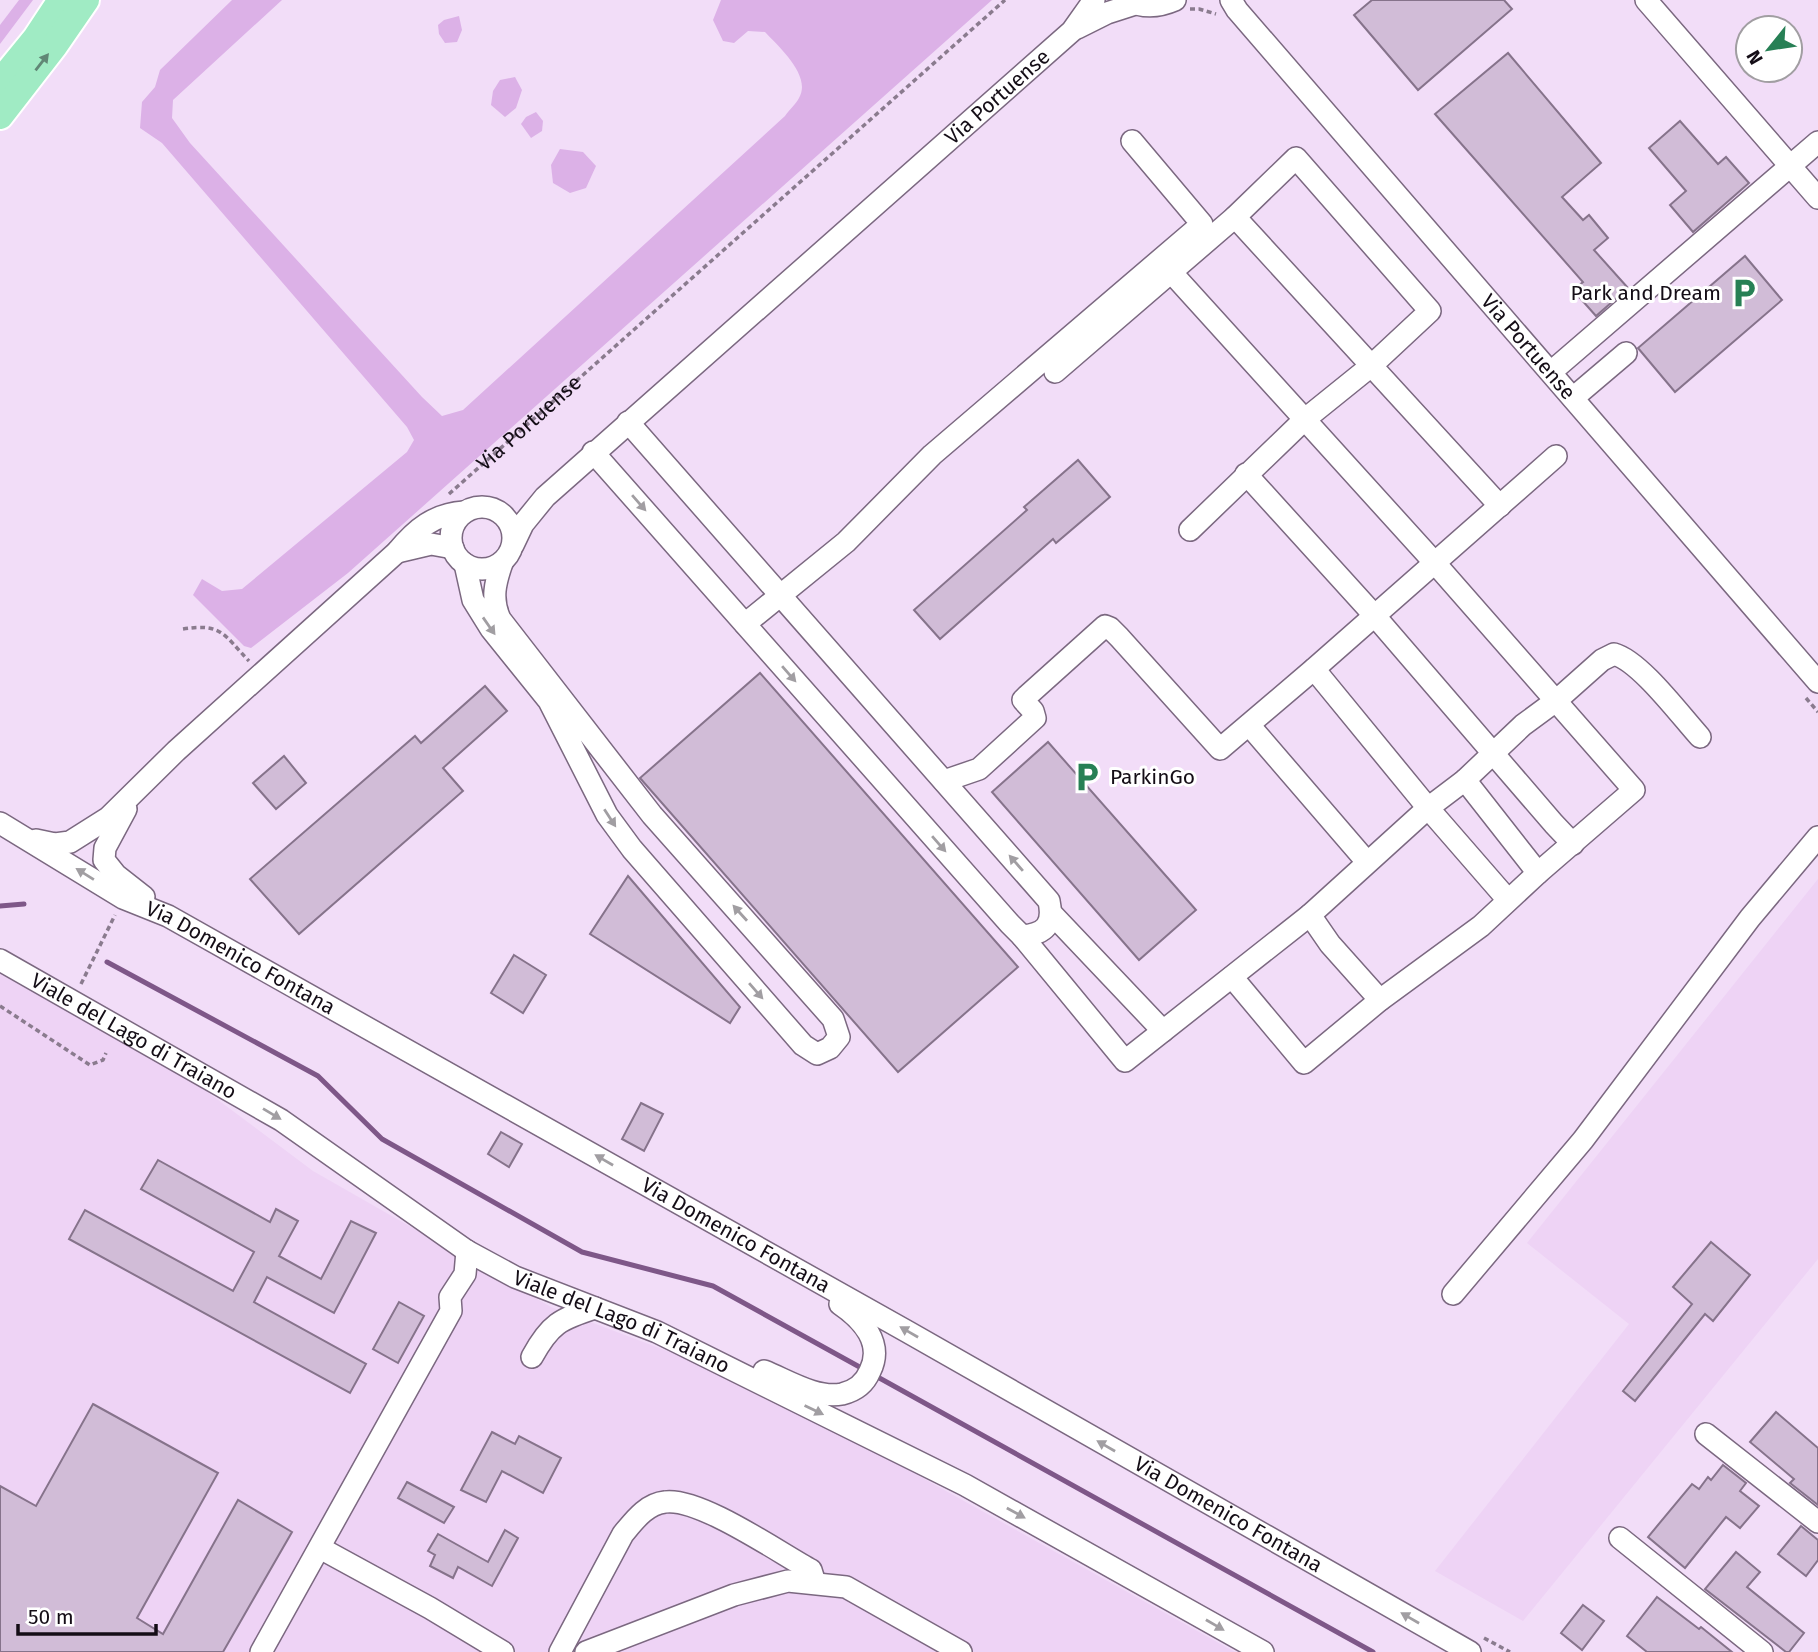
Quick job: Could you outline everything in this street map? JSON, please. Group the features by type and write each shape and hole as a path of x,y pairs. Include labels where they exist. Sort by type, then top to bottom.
{"main road":[{"path":"0,82 61,0"},
{"path":"0,116 86,0"}],"street":[{"name":"Via Portuense","path":"507,554 523,524 545,497 1072,31 1094,0"},
{"name":"Via Portuense","path":"1072,31 1132,2 1149,7 1162,6 1175,0"},
{"path":"1646,0 1818,198"},
{"name":"Via Portuense","path":"1230,4 1818,682"},
{"path":"745,624 846,542 932,455 1202,224 1132,141"},
{"path":"1551,372 1818,142"},
{"path":"1055,372 1236,217 1296,158 1430,311 1371,366 1304,421 1190,530"},
{"path":"1236,217 1500,506"},
{"path":"1171,272 1434,562 1634,790 1481,926 1380,1000 1304,1063 1232,976"},
{"path":"1573,398 1626,353"},
{"path":"628,422 1049,901 1051,913 1047,927 1036,935 1022,936"},
{"path":"593,452 1022,936 1125,1061 1310,915 1428,808 1465,780 1523,725 1557,700 1602,660 1614,654 1622,656 1638,668 1700,737"},
{"path":"944,781 979,769 1035,718 1033,711 1023,700 1105,626 1119,637 1220,749 1556,456"},
{"path":"1247,474 1573,844"},
{"name":"Via Portuense","path":"503,515 545,497"},
{"path":"24,837 55,844 70,842 108,818 176,751 397,552 415,530 433,518 448,513 485,507 503,515 513,534 495,584 494,605 500,619 652,815 834,1019 839,1037 830,1048 817,1054 803,1045 632,849 607,815 549,701 491,629 472,600 451,532 464,512"},
{"path":"397,552 431,544 483,569 507,554"},
{"path":"1314,669 1508,900"},
{"path":"1249,725 1367,862"},
{"path":"1465,780 1538,873"},
{"path":"140,787 111,835 105,848 104,860 116,875 168,916"},
{"name":"Via Domenico Fontana","path":"0,823 123,898 168,916 1470,1652"},
{"path":"1453,1294 1583,1140 1750,918 1818,837"},
{"path":"1051,913 1163,1031"},
{"path":"1310,915 1330,944 1380,1000"},
{"name":"Viale del Lago di Traiano","path":"0,960 281,1119 467,1251 515,1277 657,1332 965,1485 1263,1652"},
{"path":"261,1652 451,1311 450,1297 465,1275 467,1251"},
{"path":"657,1332 731,1357 817,1393 841,1394 860,1387 873,1365 875,1343 865,1327 852,1312 776,1258"},
{"path":"532,1357 543,1337 564,1318 595,1308"},
{"path":"1706,1434 1818,1522"},
{"path":"560,1652 623,1534 647,1509 663,1502 682,1502 710,1513 811,1570 815,1583"},
{"path":"1620,1538 1762,1652"},
{"path":"320,1548 430,1608 503,1652"},
{"path":"586,1652 734,1595 788,1581 846,1587 961,1652"}],"path":[{"name":"Via Portuense","path":"442,500 1005,0"},
{"path":"183,629 211,627 223,633 262,675"},
{"path":"78,990 123,898"},
{"path":"0,1006 90,1065 103,1060 106,1053"}],"shaded area":[{"path":"19,0 33,0 0,44 0,25"},
{"path":"232,0 282,0 173,100 172,118 190,143 442,416 463,410 785,116 798,100 802,89 798,71 765,32 748,31 734,43 723,41 713,20 721,0 992,0 348,573 251,648 244,646 193,595 202,579 222,591 242,589 407,452 414,440 407,427 162,143 140,128 142,102 155,87 160,70"},
{"path":"459,16 462,30 457,42 445,43 439,34 438,25 444,20"},
{"path":"515,77 522,90 516,108 505,117 491,105 493,91 500,80"},
{"path":"536,112 543,121 542,131 531,138 521,124 526,117"},
{"path":"560,149 583,152 596,166 586,188 570,193 553,183 551,165"},
{"path":"1818,879 1818,1259 1523,1621 1435,1571 1629,1324 1527,1243"},
{"path":"0,974 194,1082 313,1171 551,1307 754,1384 1235,1652 0,1652"}],"building":[{"path":"1372,0 1504,0 1512,9 1418,90 1354,15"},
{"path":"1508,53 1601,163 1562,197 1583,220 1589,215 1608,238 1594,250 1628,288 1596,316 1573,290 1583,282 1435,114"},
{"path":"1680,121 1718,164 1726,157 1749,183 1693,232 1670,205 1686,191 1649,148"},
{"path":"1745,256 1782,300 1675,392 1638,348"},
{"path":"1078,460 1110,497 1056,543 1053,539 940,639 914,610 1027,510 1024,507"},
{"path":"760,673 1018,967 898,1072 640,778"},
{"path":"485,686 507,711 443,768 463,791 299,934 250,879 415,736 421,743"},
{"path":"1048,742 1196,910 1139,960 992,792"},
{"path":"284,756 306,783 276,809 253,783"},
{"path":"628,876 740,1007 730,1023 590,934"},
{"path":"514,955 546,975 523,1013 491,993"},
{"path":"641,1103 663,1114 644,1151 622,1139"},
{"path":"501,1132 522,1144 509,1167 488,1154"},
{"path":"158,1160 270,1222 276,1209 298,1221 279,1256 321,1279 351,1221 376,1233 334,1313 267,1277 254,1302 366,1364 350,1393 69,1239 85,1210 233,1291 254,1252 141,1189"},
{"path":"1711,1242 1750,1275 1713,1321 1705,1314 1635,1401 1623,1391 1692,1304 1673,1287"},
{"path":"399,1302 424,1316 398,1363 373,1349"},
{"path":"93,1404 218,1473 137,1618 163,1634 238,1500 292,1532 223,1652 0,1652 0,1486 36,1506"},
{"path":"1776,1412 1818,1448 1818,1505 1790,1483 1794,1479 1750,1442"},
{"path":"492,1432 515,1444 519,1436 561,1458 543,1493 502,1471 486,1502 461,1490"},
{"path":"1723,1465 1746,1483 1740,1491 1759,1506 1740,1528 1726,1517 1685,1568 1648,1537 1692,1484 1699,1489 1708,1477 1711,1480"},
{"path":"407,1482 454,1507 444,1523 398,1498"},
{"path":"1801,1526 1818,1540 1818,1560 1806,1576 1778,1554"},
{"path":"505,1530 518,1538 492,1586 458,1567 453,1578 430,1566 435,1555 428,1551 438,1534 488,1562"},
{"path":"1736,1552 1760,1572 1747,1587 1804,1633 1789,1652 1705,1589"},
{"path":"1657,1597 1732,1652 1647,1652 1627,1636"},
{"path":"1583,1605 1604,1621 1582,1650 1561,1633"}],"waterway":[{"path":"0,906 24,904"},
{"path":"107,962 318,1076 382,1139 582,1252 713,1286 865,1370"},
{"path":"874,1375 1373,1652"}],"place":[{"name":"Park and Dream","path":"1744,293"},
{"name":"ParkinGo","path":"1087,777"}]}
